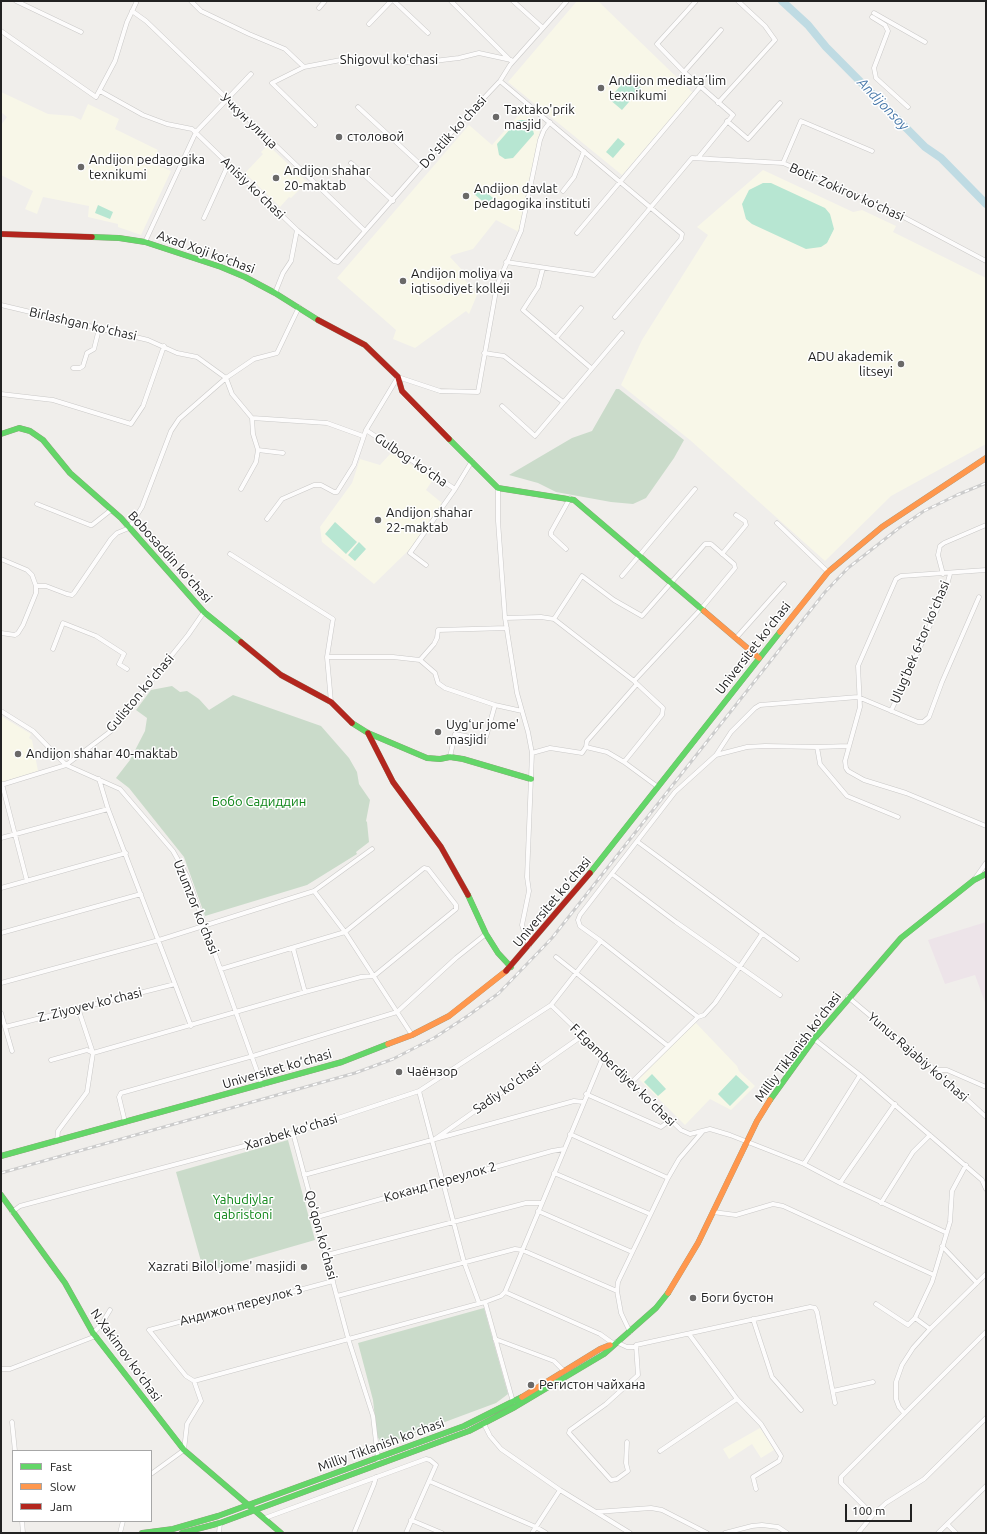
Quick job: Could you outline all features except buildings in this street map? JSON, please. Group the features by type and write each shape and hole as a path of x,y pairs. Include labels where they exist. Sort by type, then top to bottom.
{"main road":[{"name":"Axad Xoji koʻchasi","path":"1,234 119,238 145,242 221,267 245,277 299,307 327,326 365,345 398,377"},
{"path":"398,377 402,391 472,460 498,488 570,498 759,658"},
{"name":"Bobosaddin koʻchasi","path":"1,434 20,428 30,431 43,440 70,473 129,528 204,612 281,675 331,702 354,724 368,733 427,758 440,759 450,756 490,766 531,779"},
{"name":"Universitet kо‘chasi","path":"1,1156 342,1062 412,1035 449,1016 479,994 511,967 579,888 828,572 882,527 986,458"},
{"path":"368,733 393,782 441,847 463,885 486,934 498,953 511,967"},
{"name":"Milliy Tiklanish ko'chasi","path":"142,1533 173,1529 218,1516 248,1503 379,1461 484,1424 604,1354 656,1308 671,1290 698,1243 747,1141 772,1096 814,1039 848,997 901,938 974,880 986,874"},
{"name":"N.Xakimov koʻchasi","path":"1,1195 65,1283 95,1334 184,1450 219,1482 248,1503 281,1533"},
{"name":"Milliy Tiklanish ko'chasi","path":"182,1533 220,1523 255,1510 464,1426 513,1402 600,1349 615,1343"}],"street":[{"path":"16,1 81,32"},
{"path":"191,1 201,11 285,49 304,67"},
{"path":"319,8 325,1"},
{"path":"369,24 391,1"},
{"path":"394,1 428,33"},
{"path":"451,1 512,61"},
{"path":"513,1 543,28"},
{"name":"Do'stlik ko'chasi","path":"338,262 366,232 422,166 500,81 512,61 567,1"},
{"path":"506,262 594,275 692,158 698,158 728,122 733,115 700,87 657,44 696,1"},
{"path":"718,103 775,40 766,26 738,1"},
{"path":"1,31 94,97 97,96 100,91 115,61 136,3"},
{"name":"Учкун улица","path":"132,11 146,21 366,232"},
{"path":"908,106 876,78 874,68 888,31 885,25 873,15 925,42"},
{"path":"684,72 722,30"},
{"name":"Shigovul koʻchasi","path":"315,125 272,83 304,67 346,59 417,63 459,58 479,53 512,61"},
{"path":"145,242 196,132 251,74"},
{"path":"500,81 682,234 681,239 616,317"},
{"path":"577,233 700,87"},
{"name":"Anisiy ko'chasi","path":"100,91 143,115 166,124 192,129 296,230 334,261 338,262"},
{"path":"728,122 748,139 780,103"},
{"path":"358,107 422,166"},
{"path":"783,163 802,121 872,151"},
{"path":"267,519 282,499 314,484 321,485 334,492 337,492 354,466 366,430 398,377 440,392 476,392 479,388 497,285 521,231 540,140 544,130 550,122"},
{"path":"563,191 574,177 584,151"},
{"name":"Botir Zokirov koʻchasi","path":"698,158 783,163 894,212 986,261"},
{"path":"351,163 393,200"},
{"path":"204,218 228,165"},
{"path":"274,293 283,273 291,261 296,230"},
{"path":"543,268 538,287 523,310 591,368"},
{"name":"Birlashgan koʻchasi","path":"1,305 148,340 177,353 197,357 226,378"},
{"path":"36,586 46,586 72,594 111,539 117,533 129,528 142,507 170,431 179,419 226,378 254,359 277,353 299,307"},
{"path":"556,338 581,308"},
{"path":"73,368 80,368 83,366 87,353 94,350 99,329"},
{"path":"502,406 535,436 622,333"},
{"path":"1,394 53,400 131,424 135,421 143,406 164,346"},
{"path":"484,353 504,356 563,402"},
{"path":"226,378 232,394 252,418 253,434 258,450 256,462 241,490"},
{"path":"252,418 308,423 327,423 363,436"},
{"name":"Gulbogʻ koʻcha","path":"366,430 455,489"},
{"path":"258,450 283,453"},
{"path":"426,565 410,553 455,489 472,460"},
{"path":"498,488 498,521 506,628 517,693 528,732 532,753 527,877 528,891 522,925 529,946"},
{"path":"622,576 695,489"},
{"path":"566,549 551,535 551,532 570,498"},
{"path":"37,504 90,525 111,510"},
{"path":"722,554 746,525 745,522 736,515"},
{"path":"777,523 828,572"},
{"path":"943,574 938,555 940,546 986,525"},
{"path":"532,753 550,748 582,753 586,747 587,741 636,682 701,609 735,568 734,564 711,544 706,543 672,584 642,616 614,600 582,576 554,619"},
{"path":"230,554 333,619 327,657 331,702"},
{"path":"1,559 28,570 32,575 36,586 36,593 23,625 18,633 15,635 1,633"},
{"path":"986,570 950,574 901,576 896,579 858,666 858,697 860,707 845,765 852,774 864,780 906,793 986,826"},
{"name":"Ulug‘bek 6-tor koʻchasi","path":"891,711 944,592 950,574"},
{"path":"736,638 784,584"},
{"path":"698,1017 580,926 578,920 580,915 638,842 675,792 716,755 731,732 755,708 760,705 858,697 918,722 923,722 929,717 942,682 979,597"},
{"name":"Guliston ko'chasi","path":"1,784 66,764 111,731 188,635 204,612"},
{"path":"505,618 541,617 554,619 636,682 663,708 663,712 624,762"},
{"path":"53,649 63,623 96,636 124,654 119,664 127,669"},
{"path":"420,660 434,644 437,638 438,630 506,628"},
{"path":"327,657 393,657 420,660 435,673 438,683 445,688 495,705 522,711"},
{"path":"450,756 455,734 482,739 486,737 495,705"},
{"name":"Uzumzor koʻchasi","path":"1,711 33,730 66,764 123,791 173,851 187,876 237,1011 262,1085"},
{"path":"716,755 747,747 849,746"},
{"path":"586,747 607,752 624,762 658,787"},
{"path":"817,747 820,764 848,796 898,817"},
{"path":"99,779 108,809 191,1026"},
{"path":"1,784 27,881"},
{"path":"1,838 108,809"},
{"path":"638,842 797,959"},
{"path":"1,983 159,940 205,924 314,891 372,849"},
{"path":"1,888 126,853"},
{"path":"974,880 986,863"},
{"path":"51,1060 87,1050 93,1053 305,992 361,977 374,976 456,909 456,905 428,869 424,868 345,932 221,969"},
{"path":"612,874 676,922 741,966 780,995"},
{"path":"314,891 345,932 412,1035"},
{"path":"1,933 141,894"},
{"path":"125,1122 119,1097 121,1092 253,1056 397,1012 456,958 486,934"},
{"path":"631,1083 698,1017 704,1015 715,1003 762,934"},
{"path":"551,1006 601,941"},
{"path":"293,948 305,992"},
{"path":"556,957 575,974 668,1046"},
{"name":"Z. Ziyoyev ko'chasi","path":"5,1027 175,984"},
{"name":"Yunus Rajabiy koʻchasi","path":"848,997 935,1070 986,1117"},
{"name":"F.Egamberdiyev kо‘chasi","path":"551,1006 669,1121 685,1133 715,1130 747,1141 804,1164 881,1203 945,1232"},
{"name":"Xarabek ko'chasi","path":"12,1212 20,1206 293,1133 419,1091 551,1006"},
{"path":"57,1141 58,1132 88,1092 93,1053 78,1008"},
{"path":"1,1013 12,1052"},
{"name":"Sadiy ko'chasi","path":"432,1141 582,1036"},
{"path":"814,1039 895,1104 982,1180 986,1189"},
{"path":"152,1473 184,1450 186,1424 201,1401 194,1381 500,1297 504,1292 586,1094 603,1057"},
{"path":"935,1070 947,1070 986,1087"},
{"path":"804,1164 860,1075"},
{"path":"419,1091 464,1262 479,1303"},
{"path":"586,1094 659,1126 664,1126 669,1121"},
{"path":"304,1175 574,1101 583,1102"},
{"path":"840,1183 895,1104"},
{"path":"630,1332 622,1313 617,1291 618,1282 668,1178 679,1159 703,1131"},
{"name":"Qoʻqon ko'chasi","path":"293,1133 317,1217 348,1338 373,1416 379,1461"},
{"path":"570,1134 668,1178"},
{"path":"881,1203 913,1152 930,1135"},
{"name":"Коканд Πереулок 2","path":"317,1217 552,1151 564,1149"},
{"path":"876,1304 908,1325 915,1318 927,1295 934,1275 945,1232 950,1222 952,1191 966,1166"},
{"path":"554,1173 650,1214"},
{"path":"327,1255 526,1203 541,1203"},
{"path":"712,1212 740,1214 773,1204 783,1206 934,1275"},
{"path":"538,1211 632,1252"},
{"path":"942,1246 977,1283"},
{"path":"337,1296 509,1249 522,1250 617,1291"},
{"path":"904,1413 899,1407 896,1399 896,1382 902,1365 913,1348 930,1328 986,1274"},
{"name":"Андижон переулок 3","path":"194,1381 186,1376 150,1330 333,1281"},
{"path":"504,1292 600,1334 615,1343 627,1347 635,1347 638,1343 689,1334 810,1307 815,1308 835,1403"},
{"path":"485,1302 513,1402"},
{"path":"1,1369 10,1369 95,1334 110,1310"},
{"path":"915,1318 930,1328"},
{"path":"753,1319 772,1377 801,1410"},
{"path":"873,1515 841,1483 840,1479 986,1332"},
{"path":"689,1334 737,1399 761,1424 781,1456 779,1461 753,1477 756,1489"},
{"path":"495,1339 554,1361 564,1371"},
{"path":"627,1442 626,1463 628,1471 617,1479 611,1480 569,1433 570,1430 606,1404 638,1375 635,1347"},
{"path":"833,1391 873,1382"},
{"path":"660,1451 737,1399"},
{"path":"858,1533 873,1515 886,1503 924,1479 986,1418"},
{"path":"12,1422 15,1450"},
{"path":"484,1424 490,1436 501,1449 560,1490 630,1533"},
{"path":"265,1518 426,1459 433,1461 436,1465 406,1533"},
{"path":"354,1533 376,1477"},
{"path":"428,1481 536,1527 546,1533"},
{"path":"938,1533 986,1486"},
{"path":"532,1533 560,1490"},
{"path":"596,1512 650,1508 662,1510 707,1533"},
{"path":"412,1520 442,1533"},
{"path":"22,1522 23,1533"},
{"path":"120,1533 123,1522"},
{"path":"219,1533 220,1523"},
{"path":"947,1524 956,1533"},
{"path":"725,1533 746,1527 762,1526 778,1527 787,1533"}],"shaded area":[{"name":"Andijon mediataʼlim texnikumi","path":"577,1 598,1 693,93 622,175 508,82"},
{"name":"Andijon pedagogika texnikumi","path":"1,92 48,114 73,116 81,120 88,104 119,119 115,129 158,150 152,163 171,171 141,235 118,227 118,224 88,217 89,206 43,197 37,214 25,209 33,191 1,175 1,125 7,117 1,112"},
{"path":"523,110 541,125 519,232 496,220 473,249 452,255 450,257 462,270 460,274 477,295 469,314 466,311 415,348 393,339 396,330 337,278 469,125 492,145"},
{"name":"Andijon shahar 20-maktab","path":"268,145 307,182 291,198 289,197 280,207 245,173 263,154 261,152"},
{"path":"763,170 853,212 862,210 896,226 893,232 986,278 986,444 891,496 825,561 690,440 621,385 642,340 708,235 697,227"},
{"name":"Andijon shahar 22-maktab","path":"391,453 434,478 426,490 442,503 413,546 374,584 322,542 320,527 352,483 360,459 380,465"},
{"name":"Andijon shahar 40-maktab","path":"1,716 31,734 29,738 32,740 38,771 1,782"},
{"path":"986,922 986,1005 975,975 945,984 928,940"},
{"path":"695,1022 737,1066 739,1071 755,1086 731,1110 710,1099 685,1125 639,1079"},
{"path":"760,1428 774,1450 761,1458 752,1444 729,1459 723,1449"}],"green space":[{"path":"628,77 641,88 622,110 609,99"},
{"path":"518,120 525,120 531,123 534,134 513,158 505,159 499,155 497,144"},
{"path":"618,138 625,144 613,158 606,152"},
{"path":"763,183 771,183 825,208 830,214 834,229 827,243 821,247 806,249 752,224 746,219 742,204 749,190"},
{"path":"479,186 493,198 487,205 473,193"},
{"path":"98,205 113,212 110,219 95,213"},
{"path":"616,389 619,389 684,440 674,458 646,498 633,504 611,502 556,492 538,483 509,475 572,438 592,431"},
{"path":"335,522 357,542 346,554 325,534"},
{"path":"359,542 366,549 355,561 348,555"},
{"name":"Бобо Садиддин","path":"172,686 180,692 187,691 199,699 209,710 233,695 321,726 349,758 357,772 359,784 370,800 366,821 369,842 356,852 357,854 307,885 205,916 184,857 129,788 116,778 130,760 145,731 147,718 136,710 151,690"},
{"path":"652,1074 666,1089 658,1096 644,1082"},
{"path":"736,1075 749,1087 730,1106 718,1094"},
{"name":"Yahudiylar qabristoni","path":"288,1140 315,1240 204,1272 176,1172"},
{"path":"484,1308 508,1394 496,1403 383,1445 377,1436 373,1400 358,1343"}],"waterway":[{"name":"Andijonsoy","path":"782,1 808,25 826,47 925,147 941,158 986,204"}],"railway":[{"path":"1,1173 355,1073 393,1059 434,1038 469,1015 499,993 552,938 825,592 848,568 899,528 924,511 986,483"}],"traffic: fast":[{"path":"92,237 119,238 145,242 221,267 245,277 275,293 318,320"},
{"path":"1,434 19,428 30,431 43,440 70,473 121,518 204,612 241,642"},
{"path":"449,439 498,488 574,500 704,611"},
{"path":"590,873 780,632"},
{"path":"352,723 368,733 427,758 440,759 450,757 463,759 531,779"},
{"path":"770,1100 814,1039 901,938 974,880 986,874"},
{"path":"468,895 486,934 498,953 511,967"},
{"path":"1,1156 342,1062 388,1044"},
{"path":"1,1195 65,1283 93,1333 184,1450 281,1533"},
{"path":"182,1533 220,1523 469,1431 515,1407 604,1354 656,1308 668,1293"},
{"path":"142,1533 173,1529 218,1516 464,1426 522,1397"}],"traffic: slow":[{"path":"780,632 828,572 882,527 986,458"},
{"path":"704,611 759,658"},
{"path":"388,1044 412,1035 449,1016 506,971"},
{"path":"668,1293 698,1243 757,1121 770,1100"},
{"path":"522,1397 600,1349 610,1345"}],"traffic: jam":[{"path":"1,234 92,237"},
{"path":"318,320 365,345 398,377 402,391 449,439"},
{"path":"241,642 281,675 331,702 352,723"},
{"path":"368,733 393,782 441,847 468,895"},
{"path":"506,971 590,873"}],"place":[{"name":"Andijon mediataʼlim texnikumi","path":"601,88"},
{"name":"Taxtako'prik masjid","path":"496,117"},
{"name":"столовой","path":"339,137"},
{"name":"Andijon pedagogika texnikumi","path":"81,167"},
{"name":"Andijon shahar 20-maktab","path":"276,178"},
{"name":"Andijon davlat pedagogika instituti","path":"466,196"},
{"name":"Andijon moliya va iqtisodiyet kolleji","path":"403,281"},
{"name":"ADU akademik litseyi","path":"901,364"},
{"name":"Andijon shahar 22-maktab","path":"378,520"},
{"name":"Uygʻur jome' masjidi","path":"438,732"},
{"name":"Andijon shahar 40-maktab","path":"18,754"},
{"name":"Чаёнзор","path":"399,1072"},
{"name":"Xazrati Bilol jome' masjidi","path":"304,1267"},
{"name":"Боги бустон","path":"693,1298"},
{"name":"Регистон чайхана","path":"531,1385"}]}
